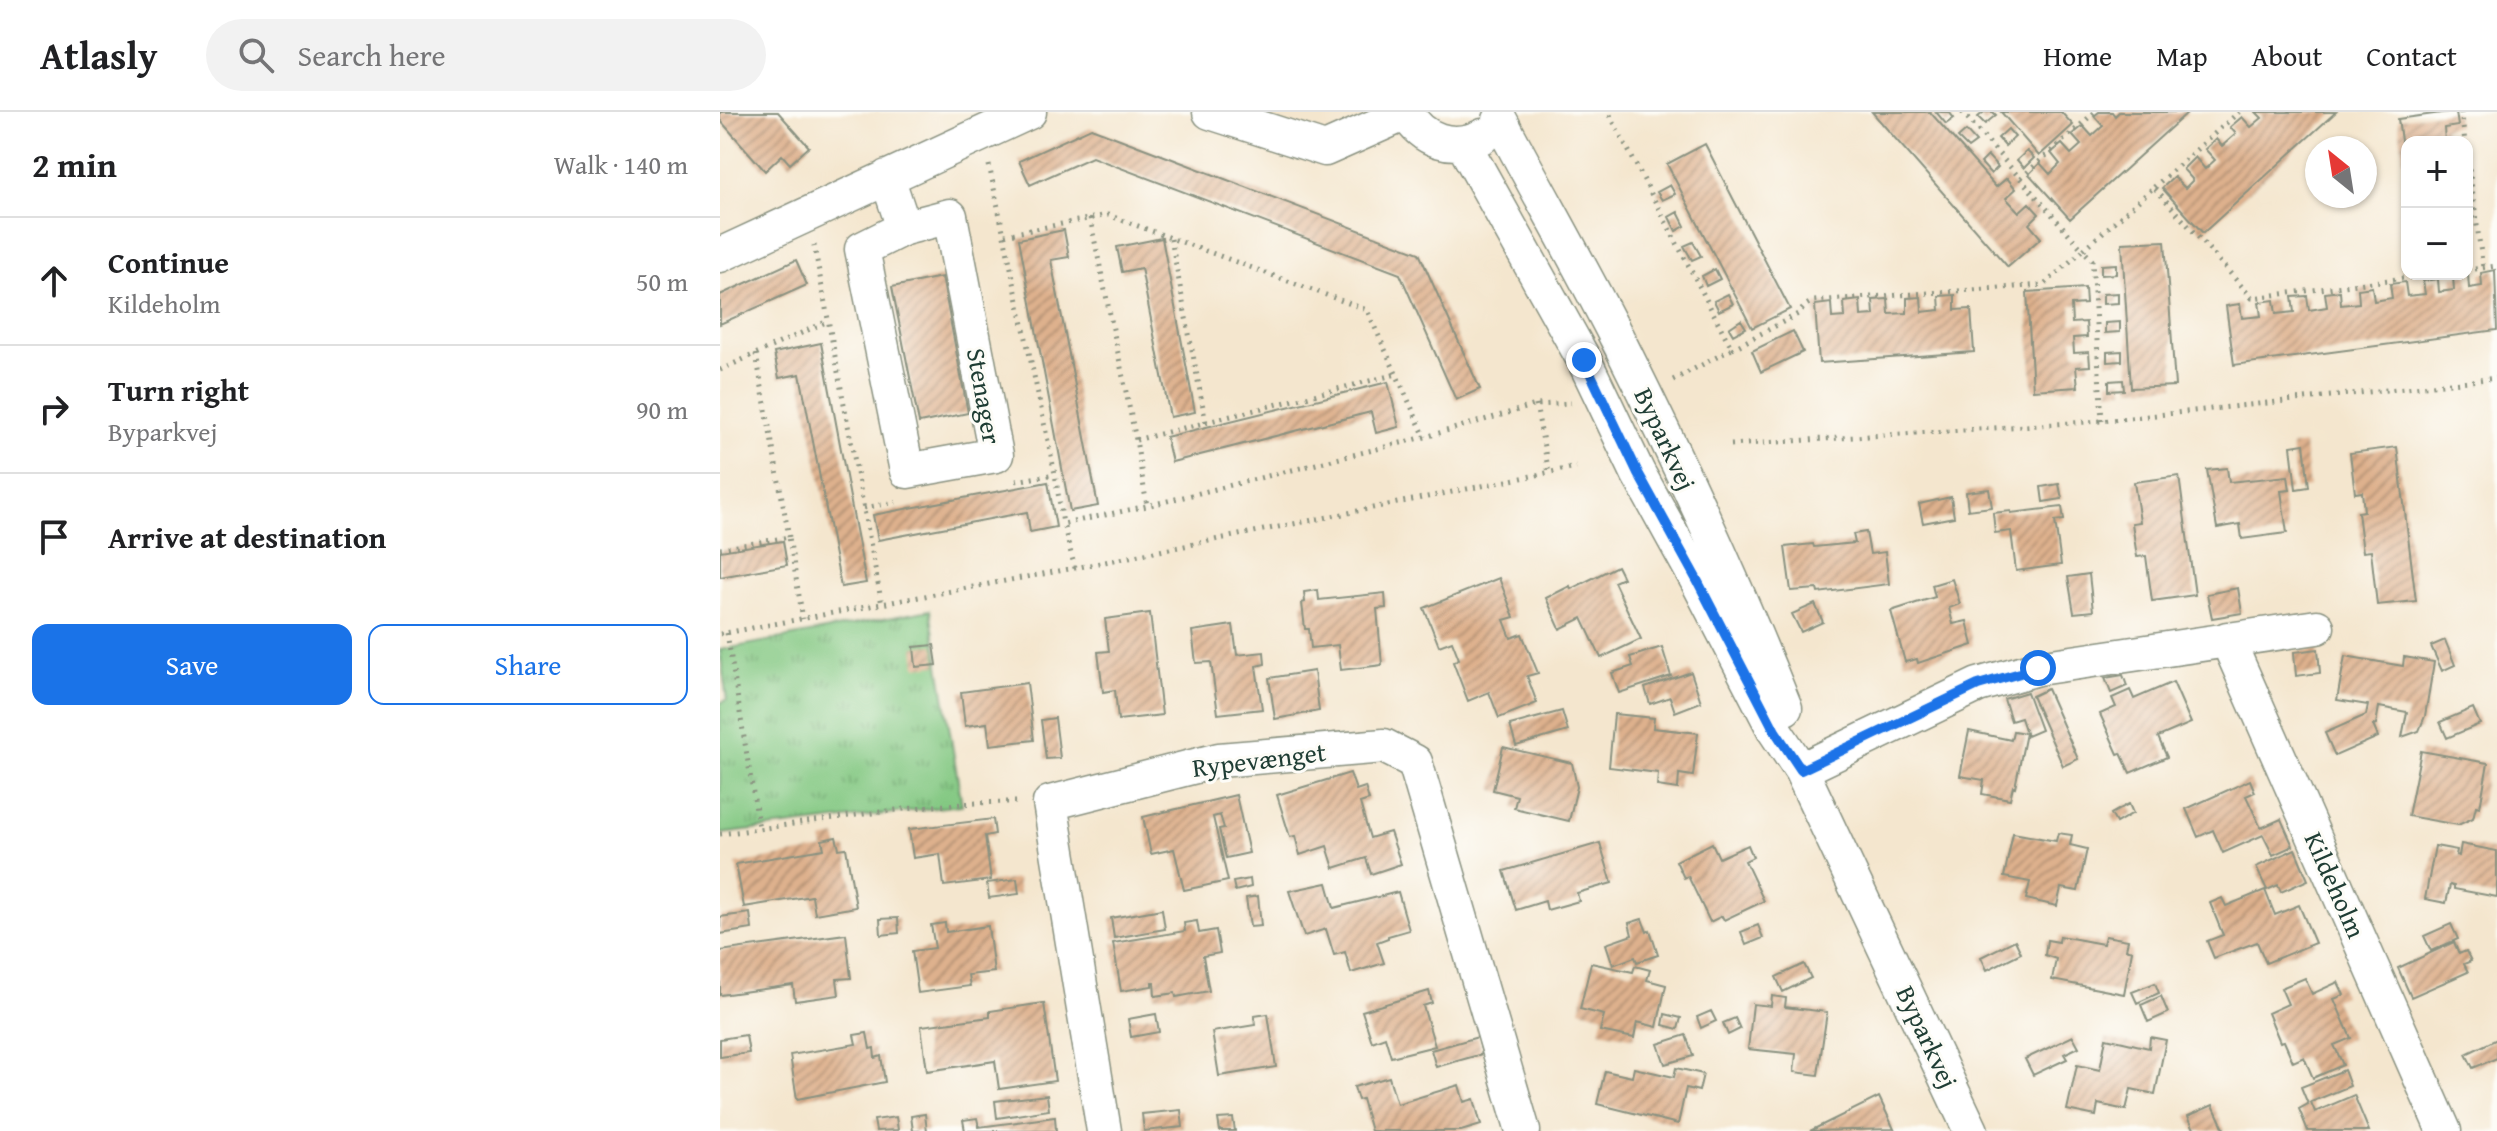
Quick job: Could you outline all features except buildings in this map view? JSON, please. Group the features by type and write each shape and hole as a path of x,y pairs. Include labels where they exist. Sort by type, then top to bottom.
{"street":[{"path":"720,255 1029,112"},
{"path":"1210,112 1325,149 1406,113 1412,123 1430,137 1452,144 1484,135 1502,116"},
{"name":"Byparkvej","path":"1502,116 1620,344 1748,614 1795,732 1801,770"},
{"name":"Byparkvej","path":"1463,143 1584,360 1638,473 1775,731 1801,770 1971,1131"},
{"path":"887,177 904,228"},
{"name":"Stenager","path":"950,216 996,455 907,471 862,249 904,228 950,216"},
{"path":"1801,770 1978,685 2038,668 2317,627"},
{"name":"Kildeholm","path":"2227,639 2444,1131"},
{"name":"Rypevænget","path":"1050,803 1219,760 1384,746 1415,762 1523,1131"},
{"path":"1050,803 1104,1131"}],"path":[{"path":"1962,112 2092,260 2102,421"},
{"path":"2021,178 2095,112"},
{"path":"1645,395 1789,319 1813,301 2044,285 2239,112"},
{"path":"2461,112 2464,136"},
{"path":"1610,113 1732,349"},
{"path":"983,134 1063,524 1075,568"},
{"path":"2154,187 2252,298 2401,278"},
{"path":"2473,196 2483,268"},
{"path":"808,214 882,605"},
{"path":"1005,235 1108,215 1367,310 1425,437"},
{"path":"1090,218 1147,506"},
{"path":"1170,238 1206,423"},
{"path":"2473,269 2497,266"},
{"path":"720,370 828,321"},
{"path":"756,354 803,619"},
{"path":"1136,440 1397,374"},
{"path":"1731,445 2102,421 2497,378 2497,387"},
{"path":"1063,524 1425,437 1536,405 1604,401"},
{"path":"1536,405 1549,473"},
{"path":"759,829 724,633 1075,568 1576,467"},
{"path":"720,549 789,537"},
{"path":"720,834 990,802 1050,803"}],"green space":[{"path":"930,610 962,805 720,834 720,703 727,700 720,650"}],"route":[{"path":"1584,360 1638,473 1775,731 1801,770 1978,685 2038,668"}]}
